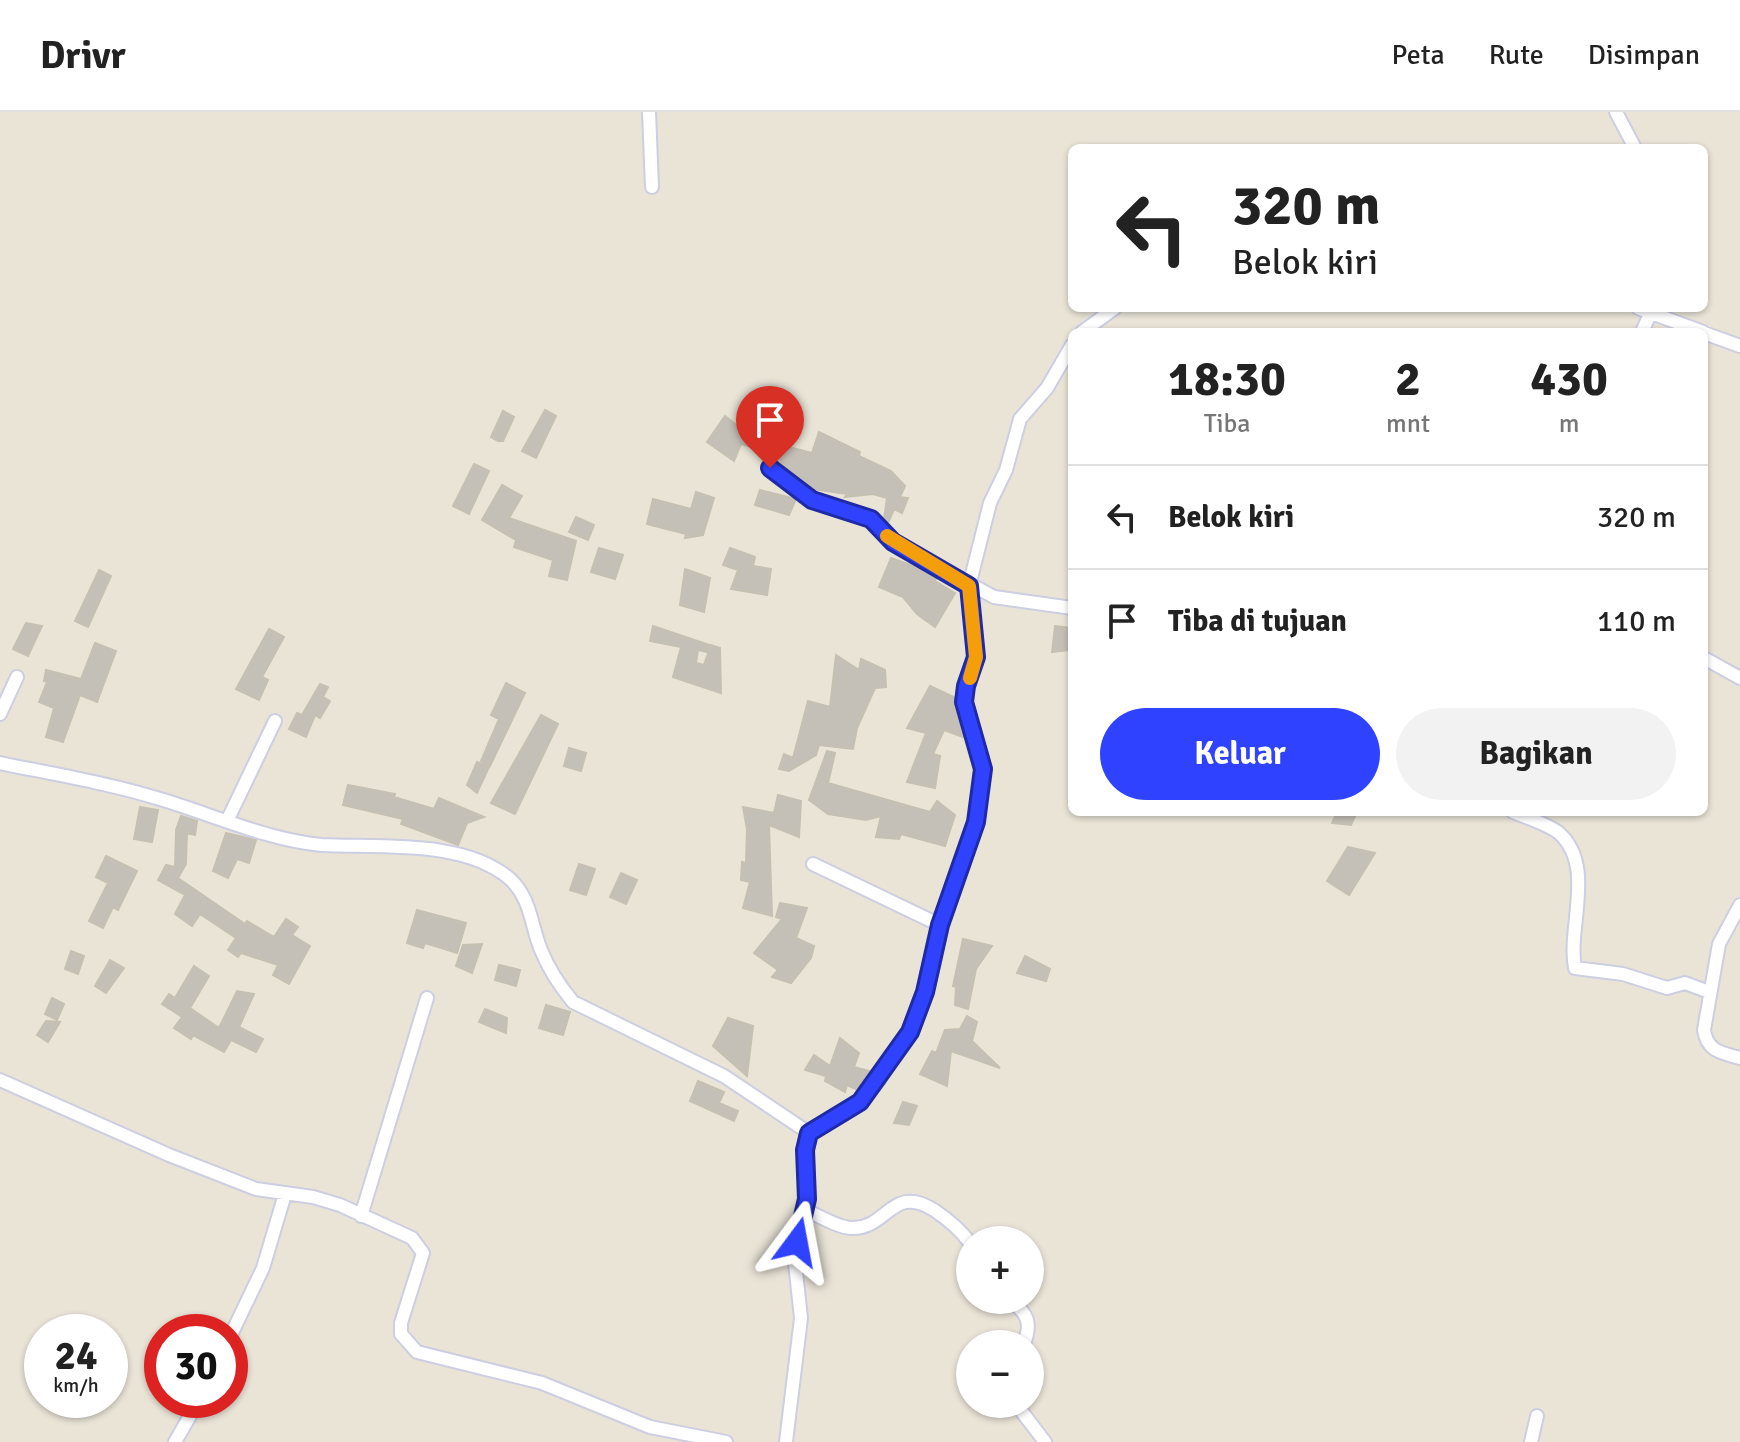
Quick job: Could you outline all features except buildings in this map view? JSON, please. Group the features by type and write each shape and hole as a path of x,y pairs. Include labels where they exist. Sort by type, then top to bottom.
{"street":[{"path":"649,112 652,187"},
{"path":"1616,112 1633,144"},
{"path":"1088,328 1110,312"},
{"path":"1647,312 1692,328"},
{"path":"1708,334 1740,346"},
{"path":"786,1442 801,1318 795,1263 805,1210 805,1150 809,1133 860,1102 899,1052 925,992 940,925 976,822 983,769 964,702 976,657 969,586 990,503 1006,470 1020,419 1047,388 1068,352"},
{"path":"770,468 812,500 871,519 893,542 969,586 994,597 1021,603 1068,608"},
{"path":"1708,660 1740,678"},
{"path":"0,714 17,677"},
{"path":"228,819 275,721"},
{"path":"0,763 142,793 280,838 424,848 481,863 510,879 527,902 540,948 556,982 573,1002 724,1076 809,1133"},
{"path":"1522,816 1558,832 1572,849 1578,870 1575,968 1623,974 1667,988 1685,983 1709,992"},
{"path":"813,864 940,925"},
{"path":"1740,905 1719,944 1704,1019 1706,1042 1714,1050 1740,1058"},
{"path":"361,1216 427,998"},
{"path":"0,1080 169,1155 256,1189 327,1199 418,1242 423,1253 401,1323 406,1343 417,1352 542,1383 650,1427 726,1442"},
{"path":"241,1314 263,1268 285,1194"},
{"path":"805,1210 851,1228 867,1225 903,1201 914,1200 956,1226"},
{"path":"1531,1442 1537,1416"},
{"path":"175,1442 189,1418"},
{"path":"1027,1418 1045,1442"}],"slow traffic":[{"path":"887,536 969,586 976,657 970,678"}],"route":[{"path":"770,468 812,500 871,519 893,542 969,586 976,657 964,702 983,769 976,822 940,925 925,992 910,1032 899,1052 860,1102 830,1117 809,1133 805,1150 807,1199 797,1242"}]}
